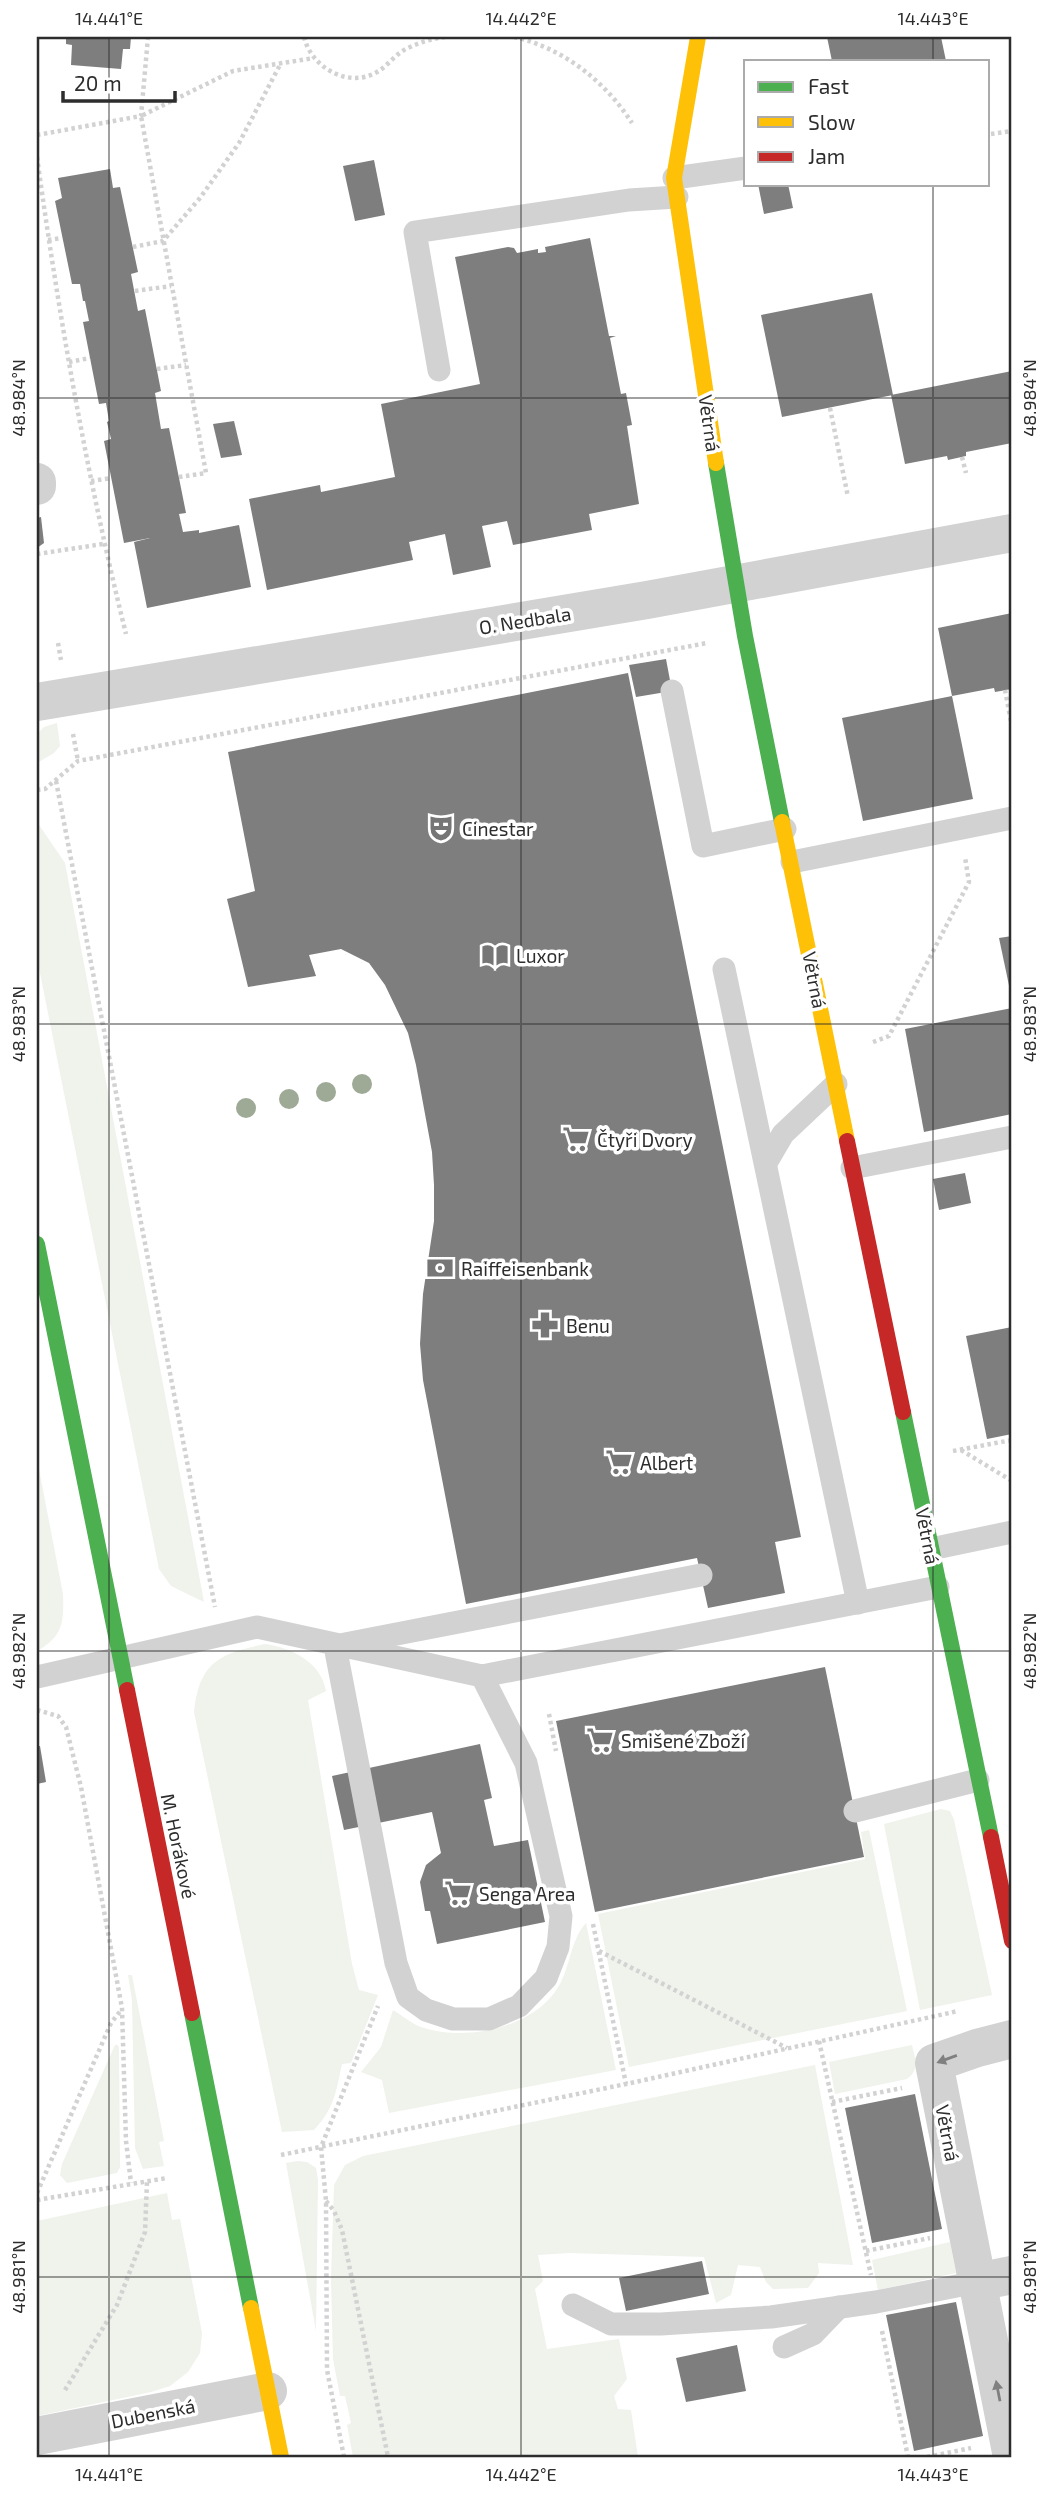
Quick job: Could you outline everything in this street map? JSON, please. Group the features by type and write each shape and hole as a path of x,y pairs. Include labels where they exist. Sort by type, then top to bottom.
{"street":[{"name":"Větrná","path":"698,37 676,188 723,520 852,1168 978,1780 1010,1918 1012,1941"},
{"name":"O. Nedbala","path":"37,702 736,584 1012,533"},
{"name":"M. Horákové","path":"37,1244 281,2457"},
{"name":"Větrná","path":"1009,2449 995,2279 967,2230 934,2063 1012,2039"},
{"name":"Dubenská","path":"37,2436 268,2390"},
{"path":"37,2436 42,2457"}],"lane":[{"path":"439,370 415,232 629,200 744,170"},
{"path":"672,691 703,846 785,829"},
{"path":"792,862 1012,818"},
{"path":"724,969 858,1603"},
{"path":"766,1163 783,1134 836,1084"},
{"path":"852,1168 1012,1137"},
{"path":"931,1549 1012,1532"},
{"path":"335,1646 701,1576"},
{"path":"37,1677 257,1628 482,1676 938,1587"},
{"path":"335,1646 396,1963 408,1997 426,2010 453,2019 489,2019 519,2007 546,1978 558,1947 561,1916 526,1763 482,1676"},
{"path":"855,1811 978,1780"},
{"path":"573,2305 611,2323 771,2317 876,2302 995,2279"},
{"path":"784,2347 813,2333 839,2307"}],"path":[{"path":"148,37 141,116 206,473 179,477"},
{"path":"304,37 307,50 314,58 332,72 352,79 375,74 404,49 445,37"},
{"path":"514,37 537,42 581,67 620,105 632,123"},
{"path":"37,135 141,116 233,71 314,58"},
{"path":"133,247 163,241 200,198 239,143 281,63"},
{"path":"991,134 1012,131"},
{"path":"37,157 48,240 91,481 103,544 126,634"},
{"path":"48,240 62,238"},
{"path":"135,291 171,286"},
{"path":"69,362 90,358"},
{"path":"157,369 186,365"},
{"path":"830,408 848,497"},
{"path":"962,457 966,473"},
{"path":"91,481 111,478"},
{"path":"37,554 103,544"},
{"path":"37,790 45,789 78,761 718,641"},
{"path":"58,643 61,664"},
{"path":"1005,690 1012,727"},
{"path":"72,729 78,761"},
{"path":"56,781 220,1635"},
{"path":"873,1042 889,1036 969,882 960,829"},
{"path":"953,1451 1012,1440"},
{"path":"961,1450 1012,1481"},
{"path":"37,1710 58,1716 66,1727 81,1787 122,2008 126,2141 131,2183"},
{"path":"598,1951 788,2048"},
{"path":"344,2457 327,2370 326,2201 321,2147 396,1963"},
{"path":"37,2193 111,2023 122,2008"},
{"path":"281,2155 626,2084 969,2008"},
{"path":"819,2041 908,2457"},
{"path":"832,2102 937,2080"},
{"path":"37,2200 167,2178"},
{"path":"37,2436 117,2305 145,2232 147,2181"},
{"path":"326,2201 334,2211 342,2230 388,2457"},
{"path":"866,2251 967,2230"},
{"path":"928,2457 1009,2449"}],"shaded area":[{"path":"57,723 60,746 37,763 37,734 44,727"},
{"path":"37,822 65,863 204,1602 171,1586 159,1569 37,958"},
{"path":"37,1459 63,1604 62,1620 57,1634 37,1651"},
{"path":"265,1644 304,1658 312,1664 323,1681 326,1691 308,1700 352,1964 359,1990 378,1995 351,2063 342,2064 330,2107 314,2130 282,2132 194,1712 201,1682 214,1663 236,1651"},
{"path":"941,1809 950,1811 954,1820 992,1995 920,2010 884,1824"},
{"path":"869,1830 907,2011 629,2067 598,1914 865,1859 861,1832"},
{"path":"586,1923 616,2070 389,2113 382,2080 361,2072 381,2047 393,2010 416,2025 434,2031 454,2033 497,2028 517,2021 550,1998 561,1982 574,1944"},
{"path":"128,1975 132,1975 164,2141 159,2142 164,2166 143,2169 135,2148 132,2000"},
{"path":"115,2045 119,2048 120,2167 117,2173 67,2183 60,2175 62,2164"},
{"path":"912,2045 915,2068 907,2079 835,2094 829,2062"},
{"path":"815,2065 853,2265 818,2263 819,2273 808,2288 773,2289 766,2282 760,2267 738,2265 731,2295 716,2303 704,2257 569,2253 538,2255 543,2281 535,2289 547,2349 619,2339 627,2379 614,2396 618,2409 631,2410 638,2457 353,2457 347,2425 351,2423 345,2396 340,2396 333,2359 331,2279 334,2185 345,2165 363,2156"},
{"path":"307,2162 316,2168 318,2179 316,2331 286,2163"},
{"path":"167,2193 172,2220 180,2219 202,2333 200,2353 188,2372 170,2386 37,2416 37,2221"},
{"path":"950,2242 956,2273 878,2290 872,2260"}],"building":[{"path":"66,37 131,37 130,49 123,49 121,69 71,65 72,45 66,44"},
{"path":"827,37 941,37 946,60 832,60"},
{"path":"374,160 385,215 355,221 343,166"},
{"path":"110,169 113,188 120,187 138,272 131,274 138,311 145,309 161,391 155,393 161,429 169,428 186,513 179,514 183,532 199,530 199,533 239,525 251,587 147,608 134,542 150,538 124,543 104,441 111,439 106,403 99,404 83,322 89,321 85,301 80,284 72,284 55,201 62,198 58,178"},
{"path":"758,186 788,186 793,208 764,214"},
{"path":"590,238 609,336 616,336 610,338 621,394 626,393 632,425 627,426 639,504 589,514 592,530 513,545 507,521 482,526 491,567 453,575 445,534 409,542 413,560 267,590 249,499 320,485 321,492 395,477 381,404 480,384 455,257 508,247 514,248 517,253 538,249 538,253 546,252 545,247"},
{"path":"872,293 893,395 782,417 761,315"},
{"path":"1012,371 1012,443 966,452 966,456 948,460 947,456 905,464 891,395"},
{"path":"234,421 242,455 221,458 213,424"},
{"path":"41,517 44,543 37,548 37,518"},
{"path":"1012,613 1012,689 995,692 994,688 952,696 938,628"},
{"path":"666,659 672,691 636,697 629,665"},
{"path":"628,673 801,1537 775,1542 785,1593 708,1608 697,1558 466,1604 423,1380 420,1344 423,1294 434,1221 434,1185 432,1152 408,1033 385,985 369,963 341,949 309,955 316,976 248,987 227,899 255,891 228,752"},
{"path":"952,696 973,799 863,821 842,718"},
{"path":"1012,936 1012,994 1011,995 999,938"},
{"path":"1012,1008 1012,1114 924,1132 905,1029"},
{"path":"965,1173 971,1203 939,1210 933,1179"},
{"path":"1012,1327 1012,1434 987,1439 966,1336"},
{"path":"825,1667 864,1857 595,1912 556,1721"},
{"path":"480,1744 492,1798 484,1800 494,1846 528,1840 545,1922 437,1944 430,1911 425,1911 420,1882 426,1865 441,1853 432,1812 344,1830 332,1776"},
{"path":"37,1746 40,1746 46,1782 37,1784"},
{"path":"915,2094 942,2229 872,2243 845,2108"},
{"path":"702,2261 709,2294 626,2311 619,2278"},
{"path":"956,2302 983,2436 914,2451 886,2315"},
{"path":"737,2345 746,2391 686,2402 676,2358"}],"traffic: fast":[{"path":"716,463 745,636 782,822"},
{"path":"37,1244 127,1690"},
{"path":"903,1412 991,1837"},
{"path":"192,2013 251,2308"}],"traffic: slow":[{"path":"698,37 674,178 716,463"},
{"path":"782,822 847,1141"},
{"path":"251,2308 281,2457"}],"traffic: jam":[{"path":"847,1141 903,1412"},
{"path":"127,1690 192,2013"},
{"path":"991,1837 1012,1941"}],"place":[{"name":"Cinestar","path":"441,828"},
{"name":"Luxor","path":"495,955"},
{"name":"Čtyři Dvory","path":"576,1139"},
{"name":"Raiffeisenbank","path":"440,1268"},
{"name":"Benu","path":"545,1325"},
{"name":"Albert","path":"619,1462"},
{"name":"Smišené Zboží","path":"600,1740"},
{"name":"Senga Area","path":"458,1893"}]}
